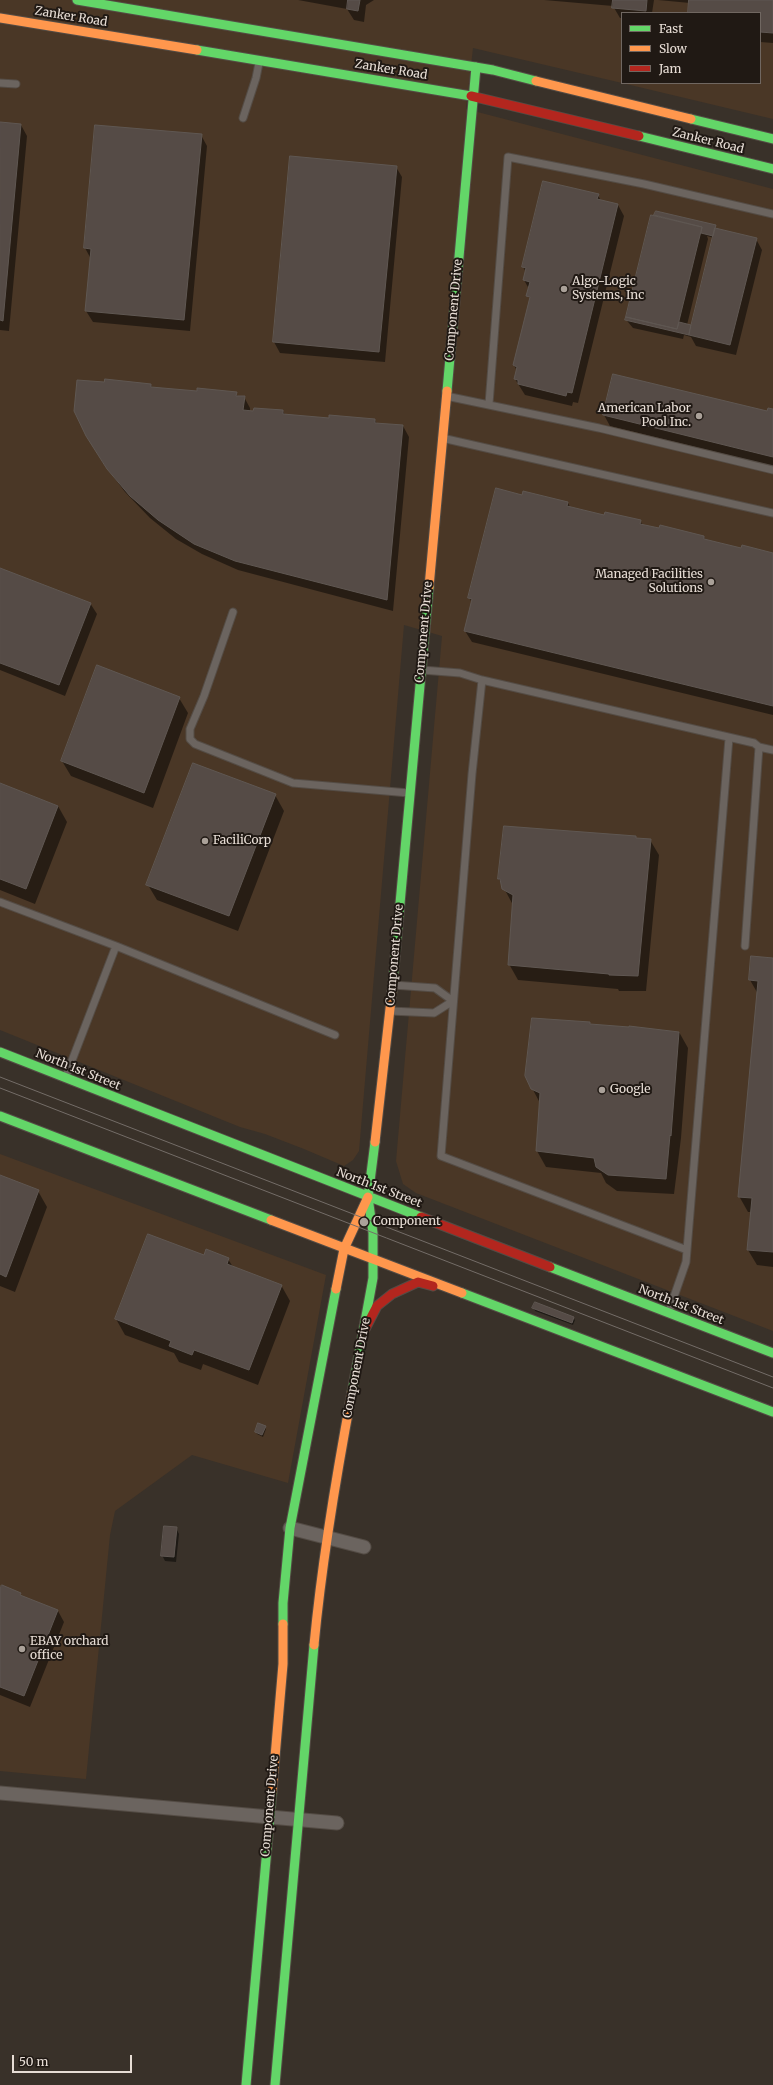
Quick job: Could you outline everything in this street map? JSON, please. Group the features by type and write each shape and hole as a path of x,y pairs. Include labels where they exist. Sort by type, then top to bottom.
{"main road":[{"name":"Zanker Road","path":"77,0 476,67 773,139"},
{"name":"Zanker Road","path":"0,18 473,96 773,169"},
{"name":"Component Drive","path":"275,2085 320,1579 336,1477 364,1331 374,1260 373,1233 368,1197 393,985 476,67"},
{"name":"North 1st Street","path":"0,1052 368,1197 773,1353"},
{"path":"0,1116 773,1412"},
{"name":"Component Drive","path":"246,2085 283,1664 283,1603 290,1528 344,1248 368,1197"},
{"path":"364,1331 377,1306 405,1287 418,1282 457,1291"}],"street":[{"path":"290,1528 364,1547"},
{"path":"0,1793 337,1824"}],"lane":[{"path":"243,118 256,78 259,61"},
{"path":"0,83 16,84"},
{"path":"488,404 508,157 644,184 773,214"},
{"path":"446,396 488,404 773,470"},
{"path":"442,438 773,513"},
{"path":"233,612 204,696 190,729 190,738 195,744 293,783 410,793"},
{"path":"421,670 460,673 482,680 754,743 759,747 773,750"},
{"path":"482,680 474,742 441,1156 687,1250"},
{"path":"668,1313 686,1262 729,738"},
{"path":"745,946 759,747"},
{"path":"0,902 116,946 335,1035"},
{"path":"65,1078 116,946"},
{"path":"393,985 435,988 453,1001"},
{"path":"390,1011 434,1013 453,1001"}],"shaded area":[{"path":"0,0 773,0 773,119 625,84 761,84 761,12 621,12 621,83 473,48 466,109 773,189 773,1331 416,1193 403,1184 396,1161 442,636 404,625 359,1151 353,1160 344,1166 265,1134 240,1127 0,1030"},
{"path":"0,1154 326,1275 288,1483 192,1455 115,1511 110,1535 86,1779 0,1771"}],"building":[{"path":"348,0 360,0 358,11 347,9"},
{"path":"613,0 647,0 646,11 612,8"},
{"path":"689,0 773,0 773,33 761,32 761,12 688,12"},
{"path":"0,122 21,124 3,321 0,320"},
{"path":"95,125 202,134 184,320 85,311 91,249 84,248"},
{"path":"290,156 397,166 379,352 273,342"},
{"path":"543,181 599,194 597,199 618,204 572,393 567,392 566,396 518,384 518,380 514,379 517,367 513,365 530,297 526,296 530,282 523,280 526,268 522,267"},
{"path":"656,211 716,225 713,236 701,233 702,227 654,215"},
{"path":"651,215 702,227 677,329 626,317"},
{"path":"715,228 757,238 730,345 689,335"},
{"path":"626,317 677,329 679,322 691,325 689,335 625,320"},
{"path":"613,374 767,411 768,408 773,409 773,457 603,415"},
{"path":"105,379 151,384 151,387 197,391 197,388 237,392 236,396 245,396 243,410 253,411 254,408 283,410 283,414 329,418 329,415 375,419 375,423 403,425 387,600 235,561 194,544 158,520 130,496 107,469 86,436 74,411 77,380 104,382"},
{"path":"496,488 522,495 523,491 568,502 567,506 604,515 605,512 641,520 640,524 659,528 660,525 704,536 704,539 741,548 742,545 773,553 773,706 464,631 472,599 468,598"},
{"path":"0,568 91,603 59,685 0,663"},
{"path":"97,665 180,697 144,793 61,761"},
{"path":"193,763 276,794 229,916 146,885"},
{"path":"0,783 58,806 26,889 0,879"},
{"path":"504,826 636,836 636,838 651,839 638,976 609,975 508,965 513,895 502,889 500,879 498,879"},
{"path":"751,956 773,958 773,1252 747,1250 752,1198 738,1197 758,981 749,980"},
{"path":"532,1018 590,1022 590,1024 629,1026 679,1032 666,1179 608,1175 596,1167 594,1158 536,1151 540,1093 531,1089 525,1076"},
{"path":"0,1175 39,1190 6,1277 0,1274"},
{"path":"148,1234 204,1255 206,1249 229,1258 227,1264 282,1285 249,1370 194,1350 192,1355 169,1346 171,1341 115,1319"},
{"path":"535,1302 574,1317 572,1323 532,1308"},
{"path":"258,1423 266,1426 262,1435 255,1432"},
{"path":"164,1526 177,1527 174,1557 161,1556"},
{"name":"EBAY orchard office","path":"2,1585 21,1593 20,1595 58,1610 24,1696 0,1687 0,1587"}],"tram line":[{"path":"0,1077 773,1377"},
{"path":"0,1088 773,1388"}],"traffic: fast":[{"path":"77,0 493,70 536,81"},
{"path":"197,50 471,96"},
{"path":"447,391 476,67"},
{"path":"691,119 773,139"},
{"path":"639,136 773,169"},
{"path":"392,991 429,587"},
{"path":"0,1052 421,1217"},
{"path":"0,1116 271,1220"},
{"path":"352,1392 373,1278 373,1233 368,1197 375,1142"},
{"path":"550,1267 773,1353"},
{"path":"283,1624 283,1603 290,1528 336,1289"},
{"path":"462,1293 773,1412"},
{"path":"275,2085 314,1645"},
{"path":"246,2085 272,1792"}],"traffic: slow":[{"path":"0,18 197,50"},
{"path":"536,81 691,119"},
{"path":"429,587 447,391"},
{"path":"375,1142 392,991"},
{"path":"336,1289 344,1249 368,1197"},
{"path":"271,1220 462,1293"},
{"path":"314,1645 330,1518 352,1392"},
{"path":"272,1792 283,1664 283,1624"}],"traffic: jam":[{"path":"471,96 639,136"},
{"path":"421,1217 550,1267"},
{"path":"364,1331 377,1306 392,1294 418,1282 433,1286"}],"place":[{"name":"Algo-Logic Systems, Inc","path":"564,289"},
{"name":"American Labor Pool Inc.","path":"699,416"},
{"name":"Managed Facilities Solutions","path":"711,582"},
{"name":"FaciliCorp","path":"205,841"},
{"name":"Google","path":"602,1090"},
{"name":"Component","path":"364,1222"},
{"name":"EBAY orchard office","path":"22,1649"}]}
